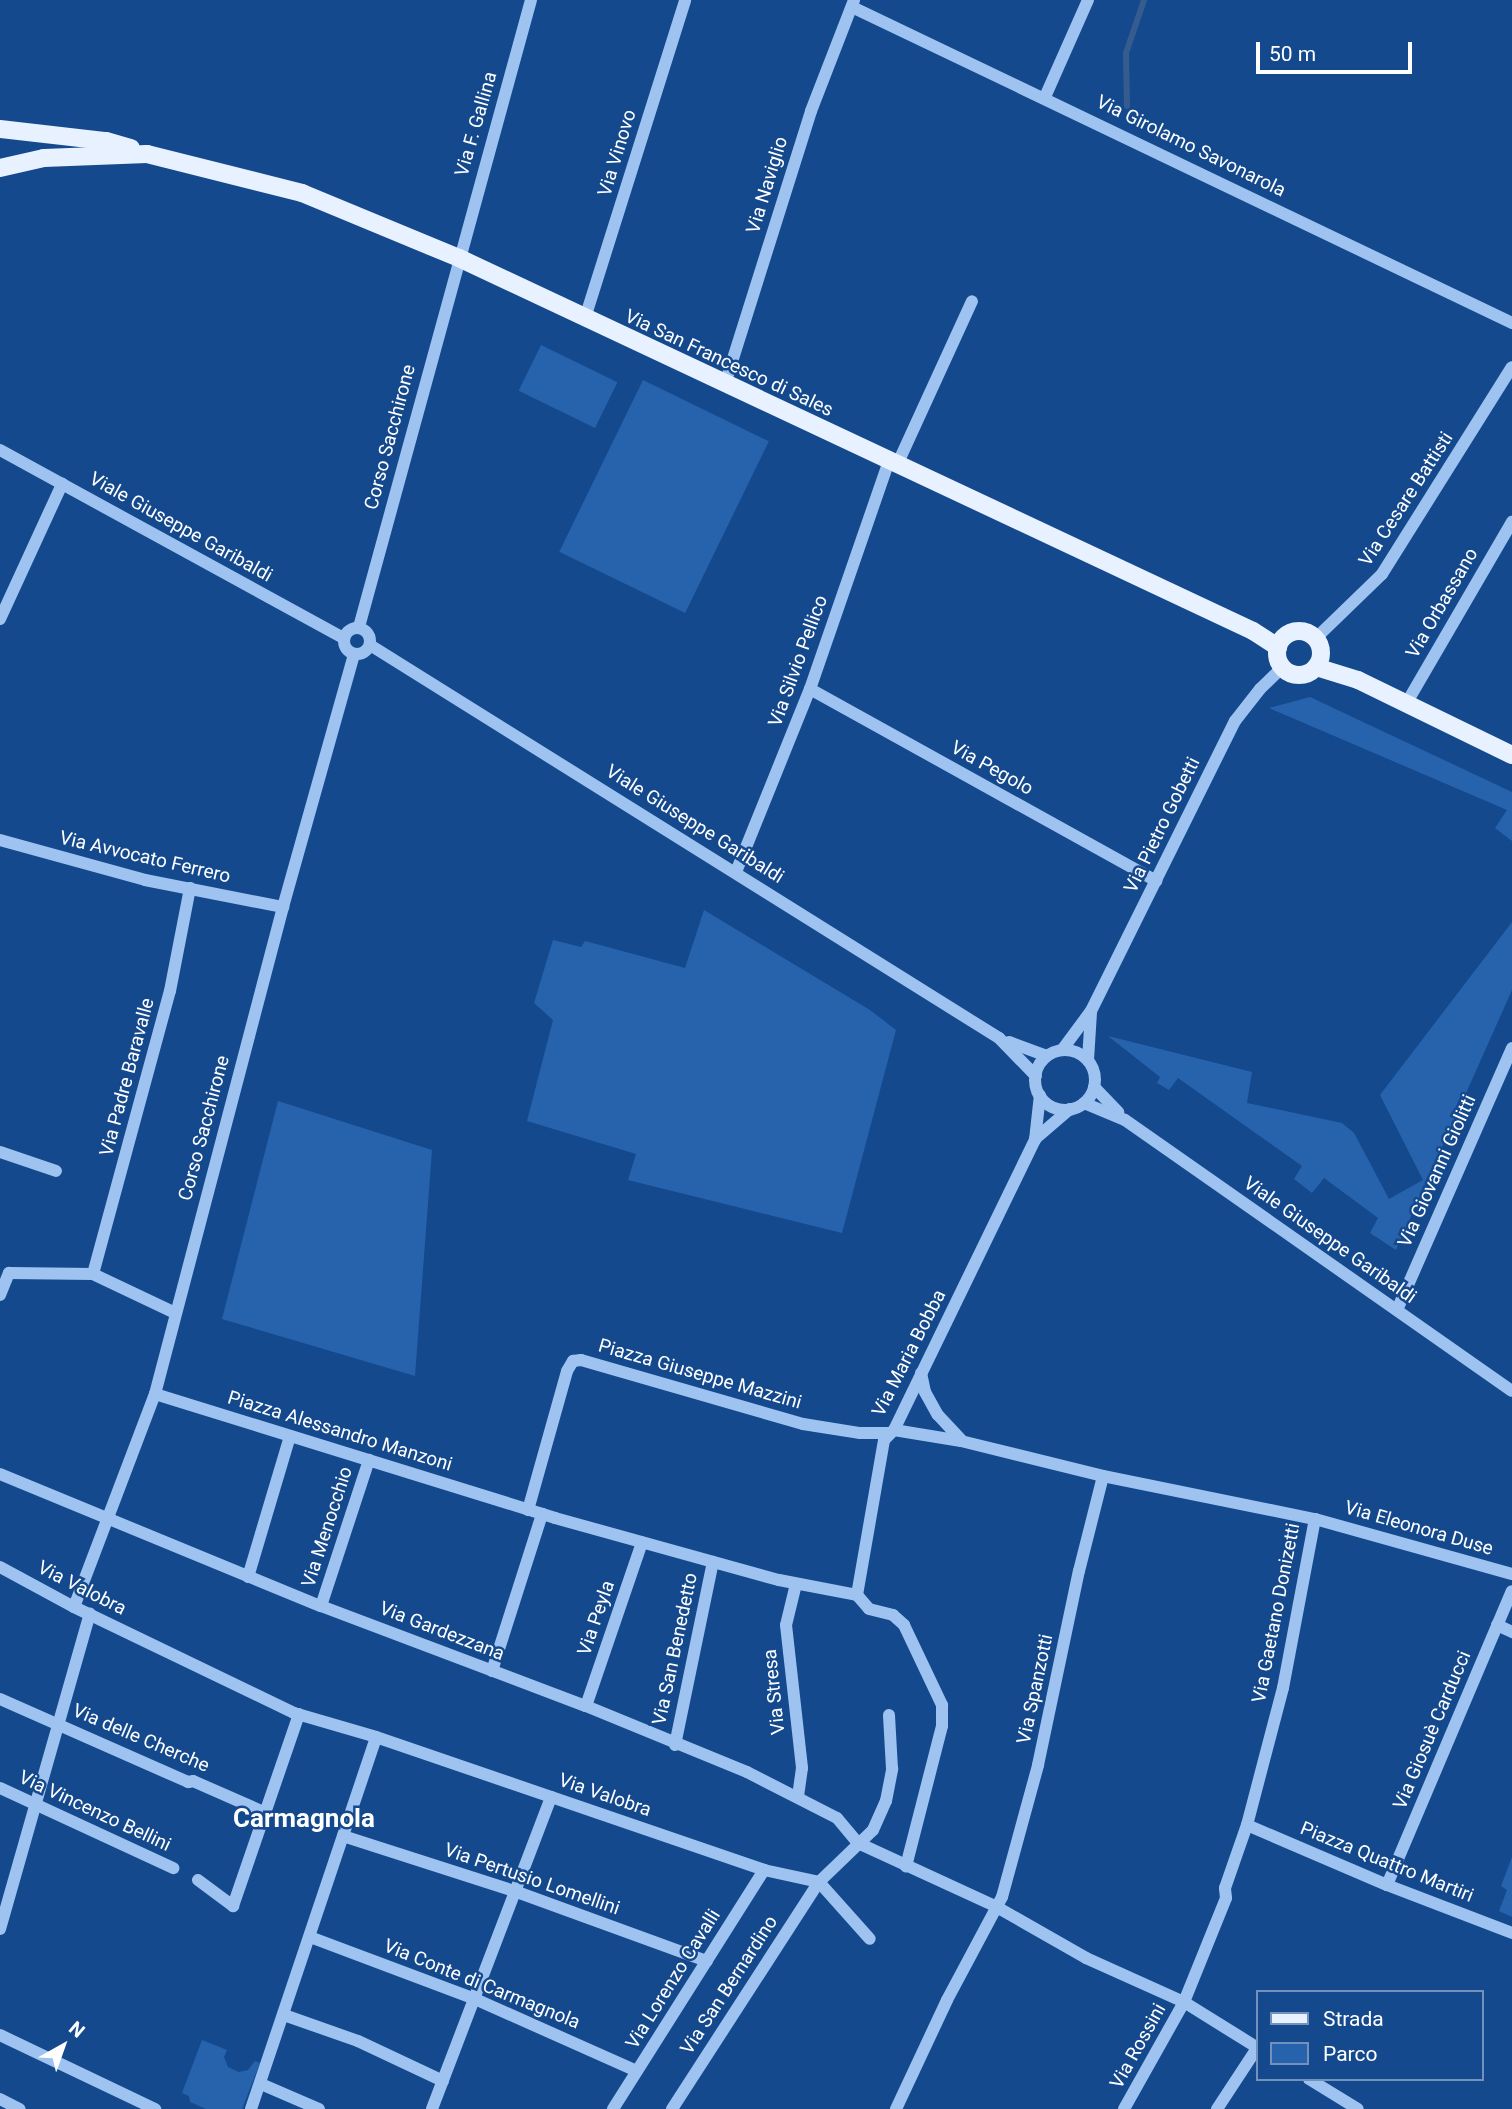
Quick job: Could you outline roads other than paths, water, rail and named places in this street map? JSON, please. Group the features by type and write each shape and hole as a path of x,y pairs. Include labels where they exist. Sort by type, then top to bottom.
{"main road":[{"name":"Via San Francesco di Sales","path":"0,130 106,141 302,193 459,258 1253,631 1278,647"},
{"name":"Via San Francesco di Sales","path":"0,168 44,158 147,154"},
{"path":"1297,631 1316,638 1321,655 1316,667 1296,674 1283,667 1278,647 1285,636 1297,631"},
{"path":"1316,667 1358,680 1512,755"}],"street":[{"name":"Via F. Gallina","path":"459,258 531,0"},
{"name":"Via Vinovo","path":"585,318 685,0"},
{"path":"1045,97 1088,0"},
{"name":"Via Girolamo Savonarola","path":"853,4 1512,323"},
{"name":"Via Naviglio","path":"725,384 811,111 853,4"},
{"name":"Corso Sacchirone","path":"359,627 459,258"},
{"name":"Via Silvio Pellico","path":"736,872 810,689 893,463 972,301"},
{"name":"Via Cesare Battisti","path":"1316,638 1382,574 1512,367"},
{"name":"Viale Giuseppe Garibaldi","path":"0,450 344,638"},
{"path":"0,619 62,484"},
{"name":"Via Orbassano","path":"1406,704 1512,522"},
{"path":"359,627 370,636 370,645 365,652 354,654 345,646 344,638 351,628 359,627"},
{"name":"Viale Giuseppe Garibaldi","path":"370,645 999,1038 1047,1056"},
{"name":"Corso Sacchirone","path":"74,1607 155,1394 174,1313 283,907 354,654"},
{"name":"Via Pietro Gobetti","path":"1062,1050 1091,1011 1235,721 1260,689 1283,667"},
{"name":"Via Pegolo","path":"810,689 1156,881"},
{"name":"Via Avvocato Ferrero","path":"0,840 145,880 283,907"},
{"name":"Via Padre Baravalle","path":"93,1274 170,991 190,888"},
{"name":"Via Pietro Gobetti","path":"1088,1060 1091,1011"},
{"name":"Viale Giuseppe Garibaldi","path":"999,1038 1036,1076"},
{"name":"Via Giovanni Giolitti","path":"1397,1310 1512,1048"},
{"path":"1062,1050 1080,1054 1093,1068 1094,1087 1084,1103 1070,1109 1053,1107 1040,1095 1036,1076 1047,1056 1062,1050"},
{"name":"Viale Giuseppe Garibaldi","path":"1094,1087 1125,1120 1512,1391"},
{"name":"Via Maria Bobba","path":"857,1595 884,1440 891,1432 921,1373 1035,1140 1040,1095"},
{"name":"Viale Giuseppe Garibaldi","path":"1084,1103 1125,1120"},
{"name":"Via Maria Bobba","path":"1035,1140 1070,1109"},
{"path":"0,1152 56,1171"},
{"path":"0,1295 9,1273 93,1274 174,1313"},
{"name":"Piazza Giuseppe Mazzini","path":"528,1510 567,1371 573,1361 581,1360 803,1424 891,1432"},
{"path":"921,1373 925,1392 938,1415 961,1441"},
{"name":"Piazza Alessandro Manzoni","path":"155,1394 528,1510"},
{"name":"Via Gaetano Donizetti","path":"891,1432 961,1441 1103,1476 1315,1520 1283,1688 1247,1825 1225,1888 1226,1898 1184,2002"},
{"path":"248,1577 290,1436"},
{"name":"Via Menocchio","path":"321,1606 369,1460"},
{"name":"Via Gardezzana","path":"0,1474 248,1577 586,1706 675,1745 747,1772 838,1819 858,1843"},
{"name":"Via Spanzotti","path":"896,2109 995,1906 1002,1897 1038,1766 1079,1571 1103,1476"},
{"path":"528,1510 796,1584 857,1595 869,1609 892,1615 904,1625 942,1705 942,1726 906,1866"},
{"path":"492,1671 542,1514"},
{"name":"Via Eleonora Duse","path":"1315,1520 1512,1574"},
{"name":"Via Peyla","path":"586,1706 642,1542"},
{"name":"Via San Benedetto","path":"675,1745 713,1562"},
{"name":"Via Valobra","path":"0,1567 74,1607 299,1714 376,1737 764,1870 819,1882"},
{"name":"Via Stresa","path":"796,1584 786,1625 802,1768 798,1796"},
{"name":"Via Giosuè Carducci","path":"1387,1885 1512,1591"},
{"path":"0,1929 6,1888 37,1804 90,1614"},
{"path":"1497,1625 1512,1632"},
{"name":"Via delle Cherche","path":"0,1699 188,1783 193,1781 266,1813"},
{"path":"198,1880 233,1906 299,1714"},
{"path":"870,1939 819,1882 873,1830 886,1801 892,1769 889,1715"},
{"path":"251,2109 376,1737"},
{"name":"Via Vincenzo Bellini","path":"0,1788 173,1868"},
{"path":"432,2109 551,1797"},
{"name":"Piazza Quattro Martiri","path":"1247,1825 1387,1885 1512,1933"},
{"name":"Via Pertusio Lomellini","path":"344,1836 517,1892 707,1961"},
{"path":"858,1843 995,1906 1086,1958 1184,2002 1256,2047"},
{"name":"Via Lorenzo Cavalli","path":"613,2109 764,1870"},
{"name":"Via San Bernardino","path":"672,2109 819,1882"},
{"name":"Via Conte di Carmagnola","path":"309,1941 475,1999 637,2071"},
{"name":"Via Rossini","path":"1124,2109 1184,2002"},
{"path":"284,2015 358,2041 443,2081"},
{"path":"0,2035 155,2109"},
{"path":"1217,2109 1256,2051"},
{"path":"1312,2081 1358,2109"},
{"path":"261,2084 319,2109"},
{"path":"0,2099 20,2109"}],"waterway":[{"path":"1127,106 1126,53 1144,0"}],"district":[{"name":"Carmagnola","path":"304,1819"}]}
